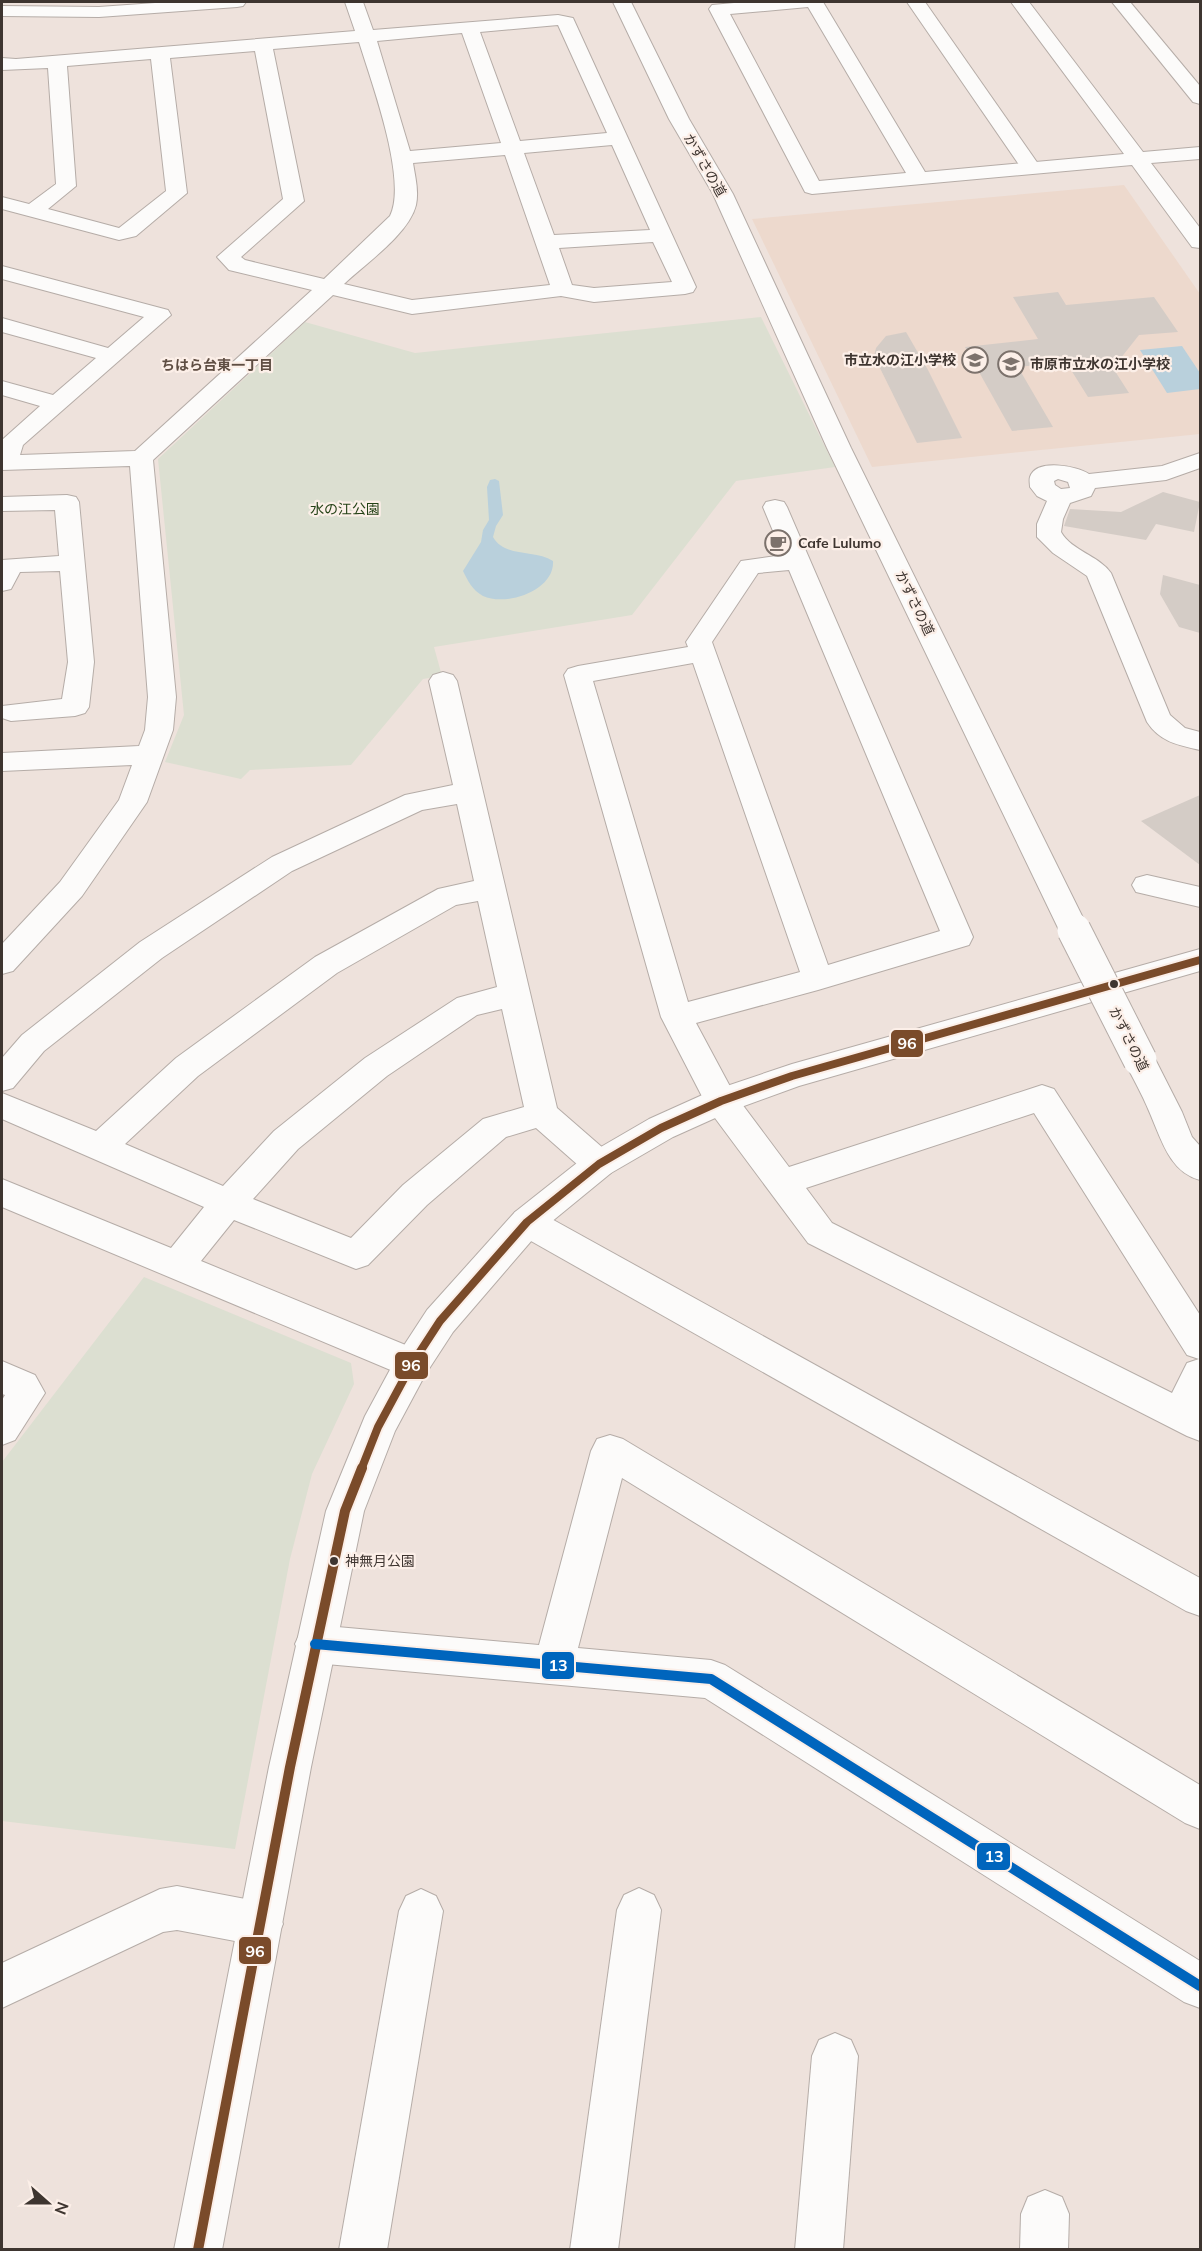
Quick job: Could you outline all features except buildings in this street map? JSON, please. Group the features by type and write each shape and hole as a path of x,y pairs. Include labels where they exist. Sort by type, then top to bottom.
{"street":[{"path":"2,11 99,12 237,2"},
{"path":"2,272 160,315 12,442 3,463 141,458 396,225 406,204 408,191 402,158 354,2"},
{"name":"かずさの道","path":"622,2 679,119 723,194 839,448 1074,930 1166,1112 1178,1144 1200,1167"},
{"path":"809,2 718,9 812,188 1200,153"},
{"path":"814,2 920,178"},
{"path":"916,2 1031,168"},
{"path":"1020,2 1200,242"},
{"path":"1121,2 1200,98"},
{"path":"2,63 16,65 558,20 567,22 685,287 594,295 559,289 552,292 412,307 237,265 228,257 294,201 263,45"},
{"path":"469,27 561,284 559,289"},
{"path":"2,203 119,234 129,232 177,193 160,54"},
{"path":"32,211 66,186 57,62"},
{"path":"402,158 619,138"},
{"path":"1168,199 1190,197"},
{"path":"546,242 660,234"},
{"path":"2,325 112,356"},
{"path":"2,388 57,403"},
{"path":"2,963 71,889 133,802 159,730 162,697 141,458"},
{"path":"1200,460 1166,473 1083,482 1082,491 1077,495 1061,497 1047,530 1049,536 1058,545 1092,566 1098,573 1157,716 1165,729 1172,734 1200,741"},
{"path":"1166,473 1200,480"},
{"path":"2,504 67,502 81,662 75,707 6,712 3,763 151,755"},
{"path":"677,1017 818,979 958,937 775,507"},
{"path":"798,561 750,566 699,642 818,979"},
{"path":"2,583 11,565 73,563"},
{"path":"703,653 578,675 677,1017 721,1101 784,1182 820,1233 1190,1419 1200,1374"},
{"path":"442,681 542,1114 599,1164"},
{"path":"2,1079 33,1042 151,950 282,864 415,802 468,792"},
{"path":"1147,885 1200,897"},
{"path":"100,1147 186,1067 326,965 449,896 490,889"},
{"path":"198,2250 315,1644 345,1511 378,1427 412,1364 440,1321 528,1222 599,1164 661,1128 721,1101 792,1076 1200,960"},
{"path":"176,1267 228,1203 286,1140 376,1067 468,1006 514,995"},
{"path":"784,1182 1042,1098 1200,1344"},
{"path":"2,1105 228,1203 356,1255 415,1195 495,1128 542,1114"},
{"path":"2,1193 412,1364"},
{"path":"528,1222 1200,1598"},
{"path":"2,1377 22,1386 27,1392 2,1429"},
{"path":"554,1664 610,1452 1200,1808"},
{"path":"315,1644 711,1679 1200,1986"},
{"path":"2,1986 160,1911 177,1908 261,1924"},
{"path":"594,2250 639,1910"},
{"path":"363,2250 421,1911"},
{"path":"819,2250 835,2056"}],"shaded area":[{"name":"市原市立水の江小学校","path":"1124,185 1200,294 1200,434 872,467 752,219"}],"green space":[{"name":"水の江公園","path":"761,317 835,467 736,481 632,615 434,647 442,676 423,679 351,765 250,770 241,779 165,762 184,715 158,459 305,322 415,353"},
{"path":"144,1277 351,1363 354,1384 312,1474 290,1559 235,1849 2,1821 2,1462"}],"water":[{"path":"1182,346 1200,373 1200,389 1167,393 1140,350"},
{"path":"490,480 499,481 503,515 496,526 493,537 498,544 512,551 537,555 553,561 552,571 538,588 528,594 504,599 493,599 479,594 463,571 481,542 483,530 489,520 487,487"}],"transit line":[{"name":"96","path":"198,2250 290,1767 345,1511 378,1427 412,1364 440,1321 527,1222 599,1164 661,1128 721,1101 792,1076 1200,960"},
{"name":"13","path":"315,1644 711,1679 1200,1986"}],"place":[{"name":"市立水の江小学校","path":"975,360"},
{"name":"市原市立水の江小学校","path":"1011,364"},
{"name":"Cafe Lulumo","path":"778,543"},
{"name":"神無月公園","path":"334,1561"}],"district":[{"name":"ちはら台東一丁目","path":"217,365"}]}
